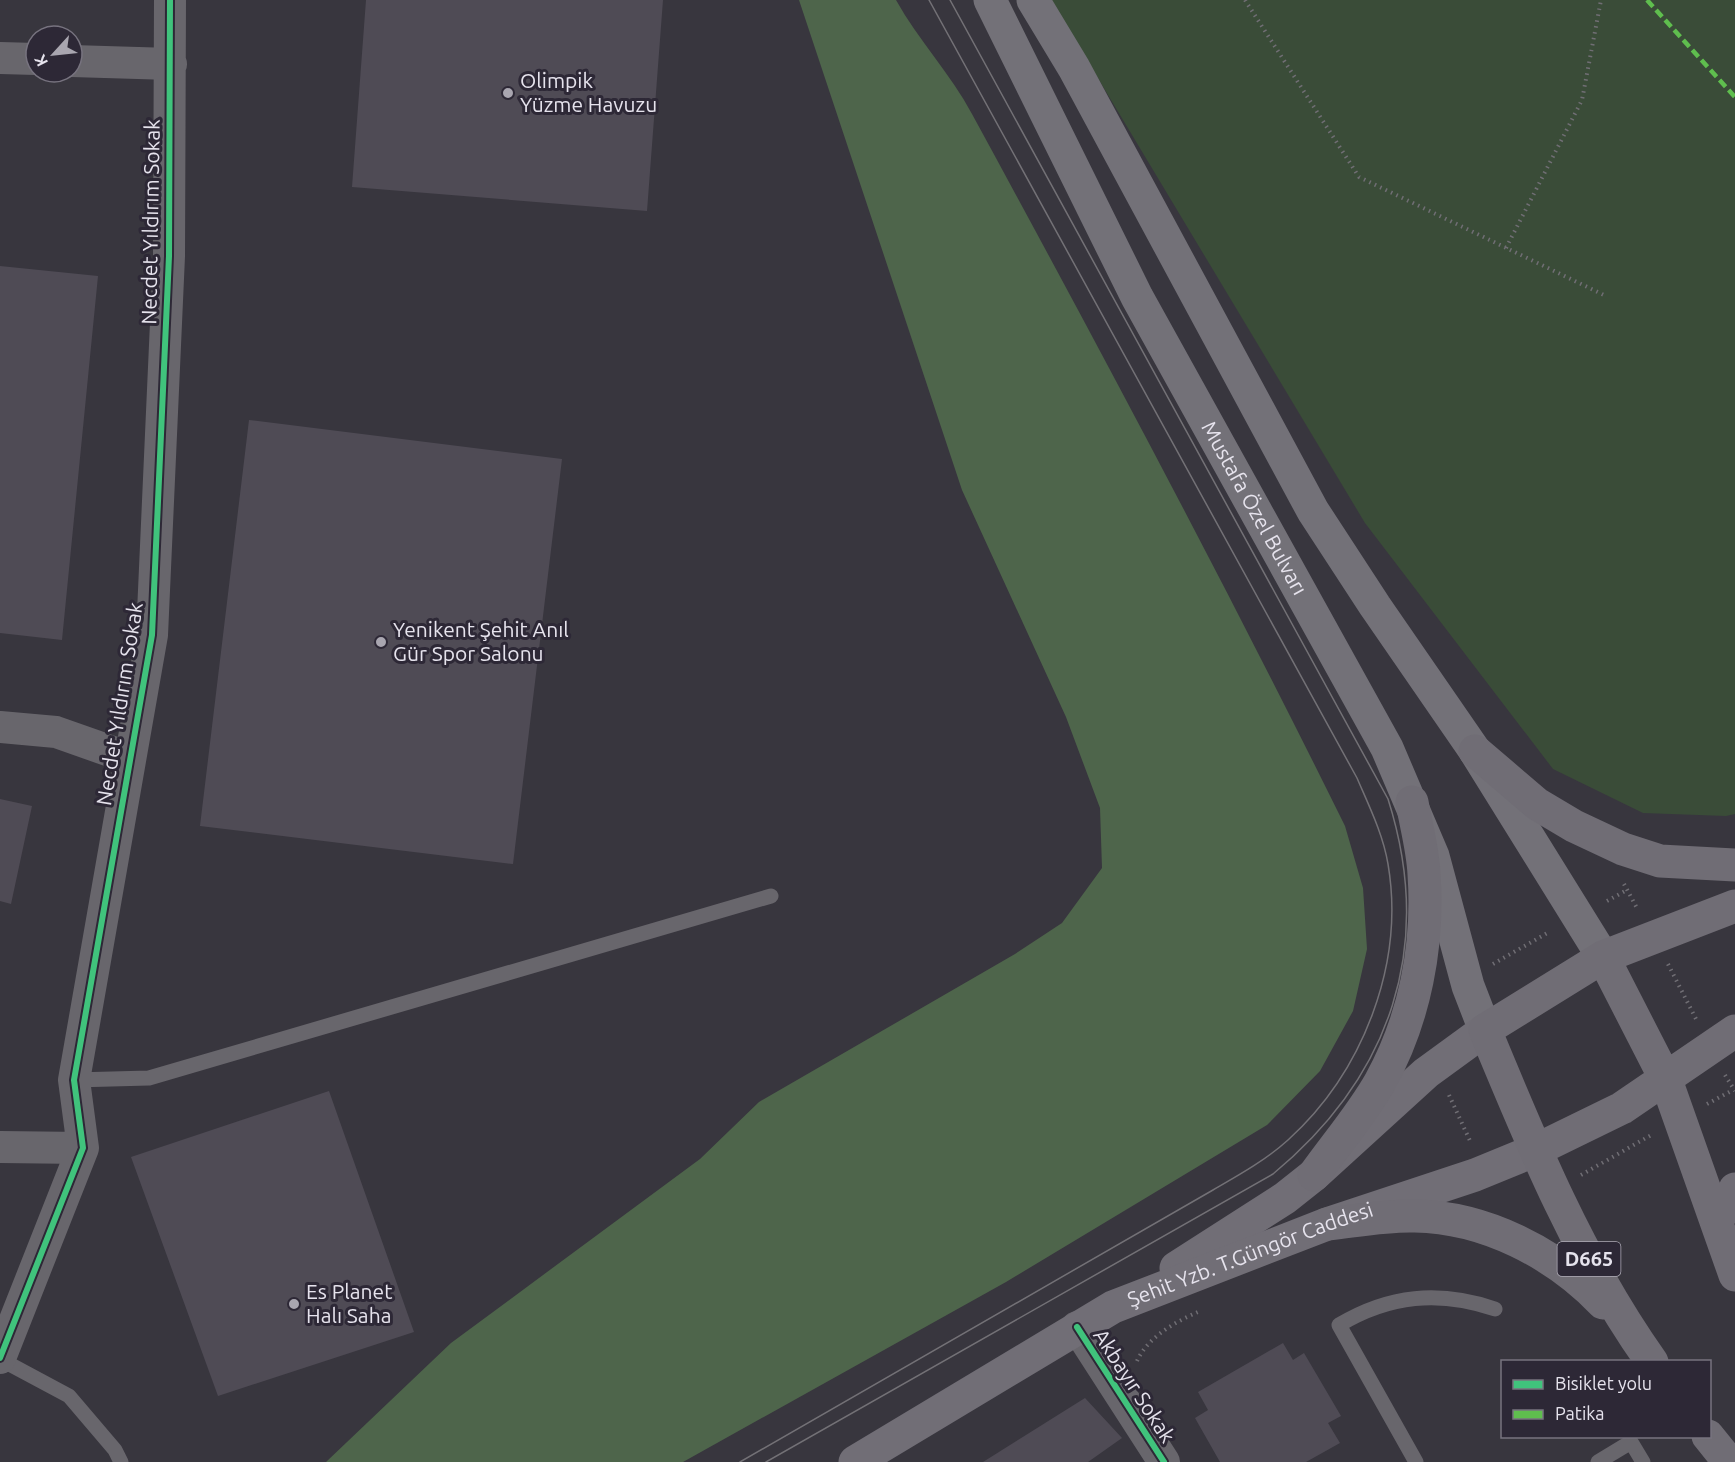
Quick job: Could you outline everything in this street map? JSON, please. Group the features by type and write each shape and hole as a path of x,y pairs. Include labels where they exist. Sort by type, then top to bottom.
{"highway":[{"path":"1475,751 1537,804 1574,826 1623,849 1660,861 1735,865"},
{"path":"1314,1175 1380,1082 1406,1024 1414,994 1425,922 1424,872 1412,802"},
{"path":"1485,1030 1603,957 1735,906"},
{"path":"1603,957 1666,1080 1735,1275"},
{"name":"D665","path":"1485,1030 1536,1150 1588,1258 1651,1360"},
{"path":"1536,1150 1622,1108 1735,1031"},
{"path":"1735,1189 1735,1207"},
{"path":"1327,1224 1415,1216 1453,1220 1500,1232 1553,1260 1583,1282 1632,1333"},
{"path":"1709,1438 1729,1462"}],"main road":[{"name":"Mustafa Özel Bulvarı","path":"990,0 1137,297 1387,748 1412,802 1433,856 1468,986 1485,1030"},
{"path":"1033,0 1074,68 1313,511 1374,606 1475,751 1603,957"},
{"path":"1113,1307 1285,1198 1314,1175 1426,1072 1485,1030"},
{"name":"Şehit Yzb. T.Güngör Caddesi","path":"855,1462 1113,1307 1327,1224 1475,1175 1536,1150"}],"street":[{"name":"Necdet Yıldırım Sokak","path":"0,1358 83,1148 74,1080 152,635 169,256 170,0"},
{"path":"0,58 24,59"},
{"path":"84,61 171,64"},
{"path":"0,727 56,732 130,758"},
{"path":"0,1147 83,1148"},
{"name":"Akbayır Sokak","path":"1077,1327 1164,1462"}],"lane":[{"path":"74,1080 150,1078 771,896"},
{"path":"1416,1462 1339,1325 1377,1305 1422,1296 1463,1300 1495,1309"},
{"path":"0,1358 69,1396 115,1450 121,1462"},
{"path":"1598,1462 1631,1442 1643,1462"}],"path":[{"path":"1245,0 1359,177 1606,296"},
{"path":"1506,248 1582,100 1600,0"},
{"path":"1619,875 1642,919"},
{"path":"1606,902 1627,890"},
{"path":"1482,970 1554,929"},
{"path":"1667,963 1698,1022"},
{"path":"1444,1086 1475,1151"},
{"path":"1705,1105 1733,1090"},
{"path":"1577,1177 1654,1133"}],"green space":[{"path":"799,0 896,0 964,99 1162,468 1345,826 1363,888 1367,949 1353,1011 1320,1071 1267,1125 1006,1282 683,1462 326,1462 451,1343 700,1159 759,1102 1015,954 1062,923 1102,868 1100,808 1066,717 962,490"},
{"path":"1051,0 1735,0 1735,814 1726,816 1643,813 1553,769 1365,523"}],"building":[{"name":"Olimpik Yüzme Havuzu","path":"366,0 663,0 647,211 352,187"},
{"path":"0,266 98,276 62,640 0,633"},
{"name":"Yenikent Şehit Anıl Gür Spor Salonu","path":"249,420 562,459 513,864 200,826"},
{"path":"0,799 32,806 11,904 0,901"},
{"path":"329,1091 414,1332 218,1396 131,1157"},
{"path":"1283,1343 1293,1360 1304,1353 1341,1416 1328,1423 1340,1443 1306,1462 1220,1462 1195,1418 1208,1410 1198,1392"},
{"path":"1085,1398 1122,1438 1088,1462 983,1462"}],"tram line":[{"path":"740,1462 1233,1179 1280,1147 1315,1113 1338,1082 1357,1049 1384,977 1390,940 1392,902 1386,853 1357,778 929,0"},
{"path":"766,1462 1273,1174 1314,1136 1347,1095 1374,1051 1392,1005 1403,957 1406,906 1401,854 1388,799 950,0"}],"marked path":[{"path":"1647,0 1735,97"}],"cycle path":[{"path":"0,1358 83,1148 74,1080 152,635 169,256 170,0"},
{"path":"1077,1327 1164,1462"}],"place":[{"name":"Olimpik Yüzme Havuzu","path":"508,93"},
{"name":"Yenikent Şehit Anıl Gür Spor Salonu","path":"381,642"},
{"name":"Es Planet Halı Saha","path":"294,1304"}]}
